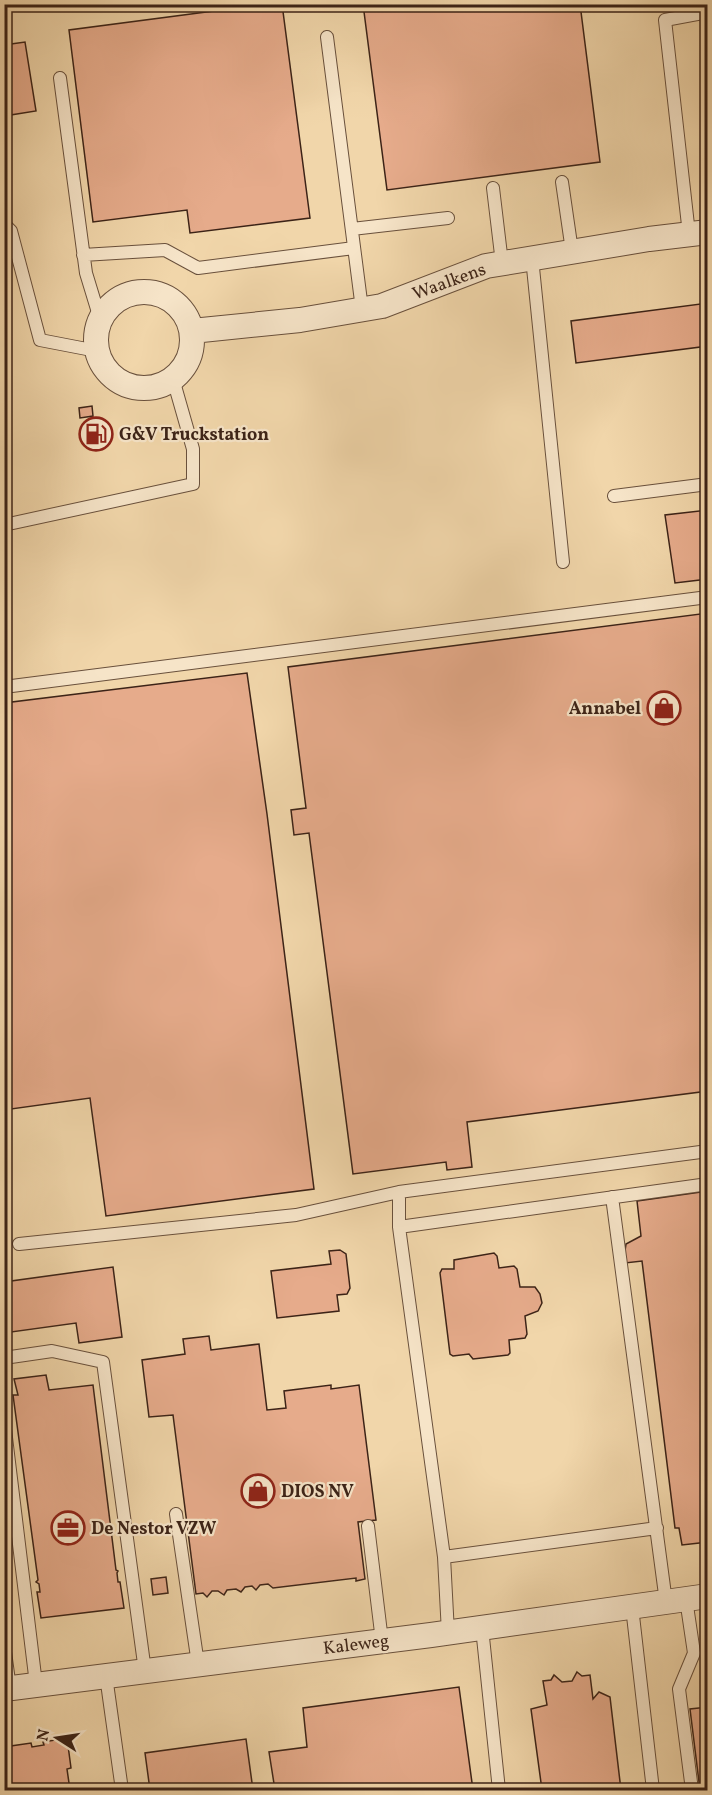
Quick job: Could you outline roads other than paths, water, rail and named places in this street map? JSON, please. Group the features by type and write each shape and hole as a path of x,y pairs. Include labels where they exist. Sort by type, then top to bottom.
{"street":[{"name":"Waalkens","path":"192,331 300,320 381,306 486,266 698,233"},
{"path":"138,291 154,292 169,298 182,308 192,331 191,354 184,368 173,379 159,387 143,389 127,386 113,378 103,366 97,351 96,335 100,319 109,306 122,296 138,291"},
{"name":"Kaleweg","path":"7,1688 448,1633 686,1599"}],"lane":[{"path":"698,233 665,20 708,12"},
{"path":"327,37 362,309"},
{"path":"60,78 83,255 100,319"},
{"path":"562,182 572,252"},
{"path":"493,188 502,263"},
{"path":"352,229 448,219"},
{"path":"4,224 11,231 40,340 97,351"},
{"path":"83,255 165,250 198,268 354,248"},
{"path":"532,258 563,561"},
{"path":"4,525 193,484 193,449 173,379"},
{"path":"614,496 708,484"},
{"path":"4,687 708,597"},
{"path":"19,1244 296,1215 399,1192 708,1151"},
{"path":"399,1227 708,1185"},
{"path":"399,1192 399,1227 444,1557 448,1633"},
{"path":"612,1197 657,1528 686,1599 694,1653 679,1689 692,1791"},
{"path":"4,1358 52,1351 103,1362 145,1671"},
{"path":"4,1421 36,1684"},
{"path":"176,1514 198,1664"},
{"path":"368,1526 382,1641"},
{"path":"444,1557 657,1528"},
{"path":"632,1607 653,1791"},
{"path":"482,1628 499,1791"},
{"path":"4,1645 7,1688"},
{"path":"106,1676 122,1791"}],"place":[{"name":"G&V Truckstation","path":"96,434"},
{"name":"Annabel","path":"664,708"},
{"name":"DIOS NV","path":"258,1491"},
{"name":"De Nestor VZW","path":"68,1528"}]}
